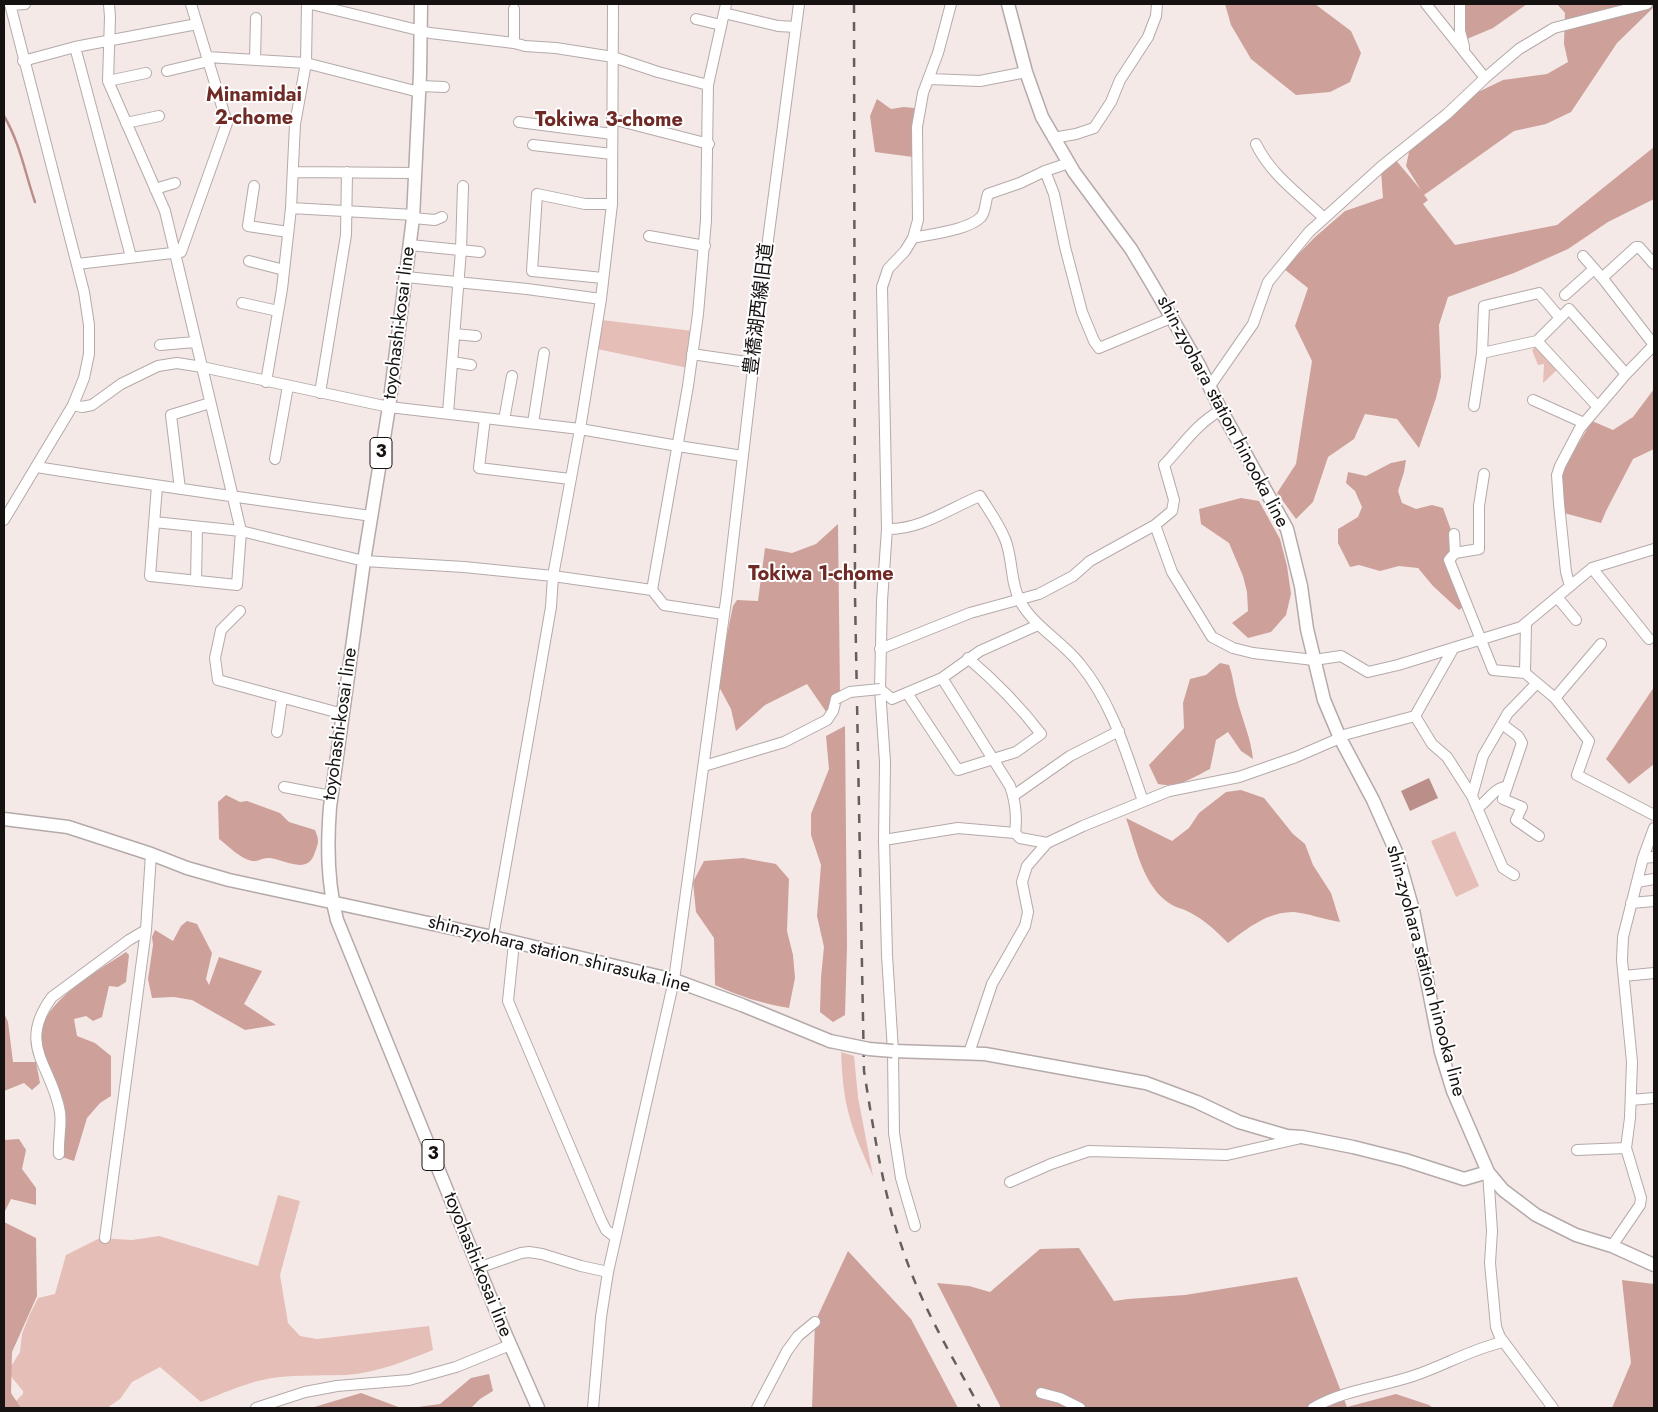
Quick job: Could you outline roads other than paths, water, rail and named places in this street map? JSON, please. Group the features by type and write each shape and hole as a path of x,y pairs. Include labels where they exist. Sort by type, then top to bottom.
{"main road":[{"name":"toyohashi-kosai line","path":"422,4 413,216 410,245 389,407 364,561 331,796 327,845 332,901 337,920 510,1346 538,1408"},
{"name":"shin-zyohara station hinooka line","path":"1008,4 1034,99 1042,118 1096,203 1131,249 1210,386 1287,529 1301,586 1314,660 1324,700 1397,854 1412,910 1442,1052 1453,1091 1488,1172 1503,1190 1536,1215 1576,1235 1612,1246 1654,1265"},
{"name":"shin-zyohara station shirasuka line","path":"4,819 68,827 151,854 187,868 229,880 493,937 674,980 830,1041 869,1049 985,1054 1146,1083 1197,1102 1239,1122 1287,1136 1353,1147 1396,1157 1464,1179 1488,1172"}],"street":[{"path":"4,520 73,405 84,378 89,354 89,322 77,264 10,4 26,4"},
{"path":"109,4 108,81 166,211 195,342 241,531 237,585 150,576 158,486"},
{"path":"77,264 181,252 227,123 191,4"},
{"path":"266,382 284,270 291,208 295,124 306,63 309,4 421,30 613,57 658,72 708,85"},
{"path":"493,937 551,607 552,576 580,429 604,278 612,204 613,4"},
{"name":"豊橋湖西線旧道","path":"593,1408 601,1317 608,1272 674,980 704,766 799,4"},
{"path":"915,1226 901,1178 894,1133 893,1051 884,840 884,762 880,689 882,601 887,529 882,287 888,270 905,251 913,238 918,220 917,127 923,94 940,47 952,4"},
{"path":"1054,138 1094,128 1111,102 1120,80 1148,37 1156,16 1157,4"},
{"path":"1426,4 1485,78"},
{"path":"1460,4 1460,31 1464,52"},
{"path":"1210,386 1253,324 1268,282 1309,232 1382,166 1447,114 1519,49 1554,28 1647,4"},
{"path":"514,9 514,43"},
{"path":"652,590 678,446 699,304 704,246 708,85 725,9 778,26 796,28"},
{"path":"255,60 256,18"},
{"path":"696,19 721,25"},
{"path":"24,61 75,46 197,24"},
{"path":"75,46 131,257"},
{"path":"167,70 208,59 306,63 419,89 444,87"},
{"path":"929,79 980,81 1026,72"},
{"path":"108,81 146,73"},
{"path":"126,123 159,116"},
{"path":"612,119 708,144"},
{"path":"519,122 612,134"},
{"path":"1256,144 1264,160 1279,178 1324,218"},
{"path":"533,145 612,154"},
{"path":"913,238 966,226 981,217 988,194 1069,163"},
{"path":"1045,171 1054,194 1065,247 1082,312 1098,348 1171,318"},
{"path":"293,172 415,173"},
{"path":"320,393 346,236 348,172"},
{"path":"155,189 175,183"},
{"path":"254,186 248,226 288,232"},
{"path":"448,413 461,250 463,186"},
{"path":"604,278 532,271 537,194 585,204 612,204"},
{"path":"291,208 413,216 435,220 442,217"},
{"path":"649,236 704,246"},
{"path":"410,245 480,252"},
{"path":"1602,278 1636,247 1639,247 1654,264"},
{"path":"1570,586 1566,572 1557,475 1560,466 1584,424 1626,374 1654,345 1583,256"},
{"path":"249,261 284,270"},
{"path":"1565,295 1594,269"},
{"path":"406,277 458,281 601,299"},
{"path":"1474,406 1482,354 1484,306 1539,293 1560,318"},
{"path":"242,303 278,311"},
{"path":"1482,354 1537,341 1569,309 1626,374"},
{"path":"454,334 476,336"},
{"path":"1537,341 1598,407"},
{"path":"160,345 195,342"},
{"path":"533,423 544,353"},
{"path":"692,354 753,363"},
{"path":"452,362 471,365"},
{"path":"73,405 82,407 92,405 121,384 158,366 177,363 389,407 580,429 743,456"},
{"path":"504,420 512,376"},
{"path":"275,458 288,386"},
{"path":"1533,400 1584,424"},
{"path":"180,489 171,415 210,402"},
{"path":"880,649 970,613 1039,594 1073,576 1090,561 1155,525 1172,511 1174,500 1164,465 1192,432 1206,419 1222,410"},
{"path":"485,418 479,468 570,480"},
{"path":"36,467 372,516"},
{"path":"1484,474 1479,506 1479,549 1455,553 1449,560 1494,670 1524,673 1555,698 1589,741 1577,775 1654,815"},
{"path":"887,529 899,530 918,524 980,496 1005,539 1020,600 1038,625 1066,647 1090,676 1111,712 1143,801"},
{"path":"154,522 241,531 364,561 552,576 652,590 664,605 723,614"},
{"path":"1155,525 1172,572 1212,637 1233,648 1253,653 1314,660 1341,656 1368,672 1398,666 1521,627 1592,568 1654,549"},
{"path":"196,581 197,527"},
{"path":"1454,534 1455,553"},
{"path":"1592,568 1649,639"},
{"path":"1557,597 1576,620"},
{"path":"240,611 221,630 215,658 218,680 343,714"},
{"path":"1524,673 1526,623"},
{"path":"704,766 784,742 827,720 833,711 836,699 850,692 880,689 892,699 907,693 942,678 980,651 1038,625"},
{"path":"1555,698 1601,644"},
{"path":"969,1053 992,984 1025,926 1028,912 1022,882 1027,866 1047,843 1169,791 1239,777 1296,758 1340,737 1415,716 1453,649"},
{"path":"907,693 958,770 1016,752 1041,734 1023,710 997,682 968,658"},
{"path":"942,678 1010,786 1013,796 1015,833"},
{"path":"1472,796 1483,756 1508,713 1537,683"},
{"path":"277,732 282,698"},
{"path":"1415,716 1432,744 1447,757 1472,796 1502,868 1514,875"},
{"path":"1502,724 1518,736 1522,743 1502,799"},
{"path":"1013,796 1070,756 1118,731"},
{"path":"1477,808 1486,803 1498,788 1507,786"},
{"path":"284,787 331,796"},
{"path":"1492,794 1522,807 1516,820 1539,836"},
{"path":"884,840 958,828 1015,833 1020,838 1047,843"},
{"path":"1612,1246 1640,1205 1641,1198 1626,1148 1631,1100 1632,1062 1622,941 1643,858 1654,828"},
{"path":"105,1238 146,930 151,854"},
{"path":"1643,858 1654,857"},
{"path":"1637,882 1654,879"},
{"path":"1631,903 1654,901"},
{"path":"59,1154 60,1113 56,1095 39,1057 35,1037 43,1009 52,998 129,940 146,930"},
{"path":"514,943 508,1001 601,1220 606,1230 615,1237"},
{"path":"1624,976 1654,973"},
{"path":"1631,1100 1654,1098"},
{"path":"1010,1182 1051,1164 1089,1151 1227,1155 1302,1138"},
{"path":"1578,1150 1626,1148"},
{"path":"1488,1172 1492,1231 1491,1292 1496,1327 1503,1342 1553,1408"},
{"path":"478,1268 529,1252 608,1272"},
{"path":"757,1408 787,1351 798,1336 815,1322"},
{"path":"1313,1408 1328,1400 1413,1376 1484,1346 1503,1342"},
{"path":"256,1408 306,1392 337,1386 409,1380 456,1367 510,1346"},
{"path":"1042,1393 1060,1398 1080,1408"}],"waterway":[{"path":"4,116 18,147 35,202"}],"railway":[{"path":"854,4 855,596 864,1071 882,1173 902,1247 926,1307 980,1408"}],"district":[{"name":"Minamidai 2-chome","path":"254,108"},
{"name":"Tokiwa 3-chome","path":"609,121"},
{"name":"Tokiwa 1-chome","path":"821,575"}]}
